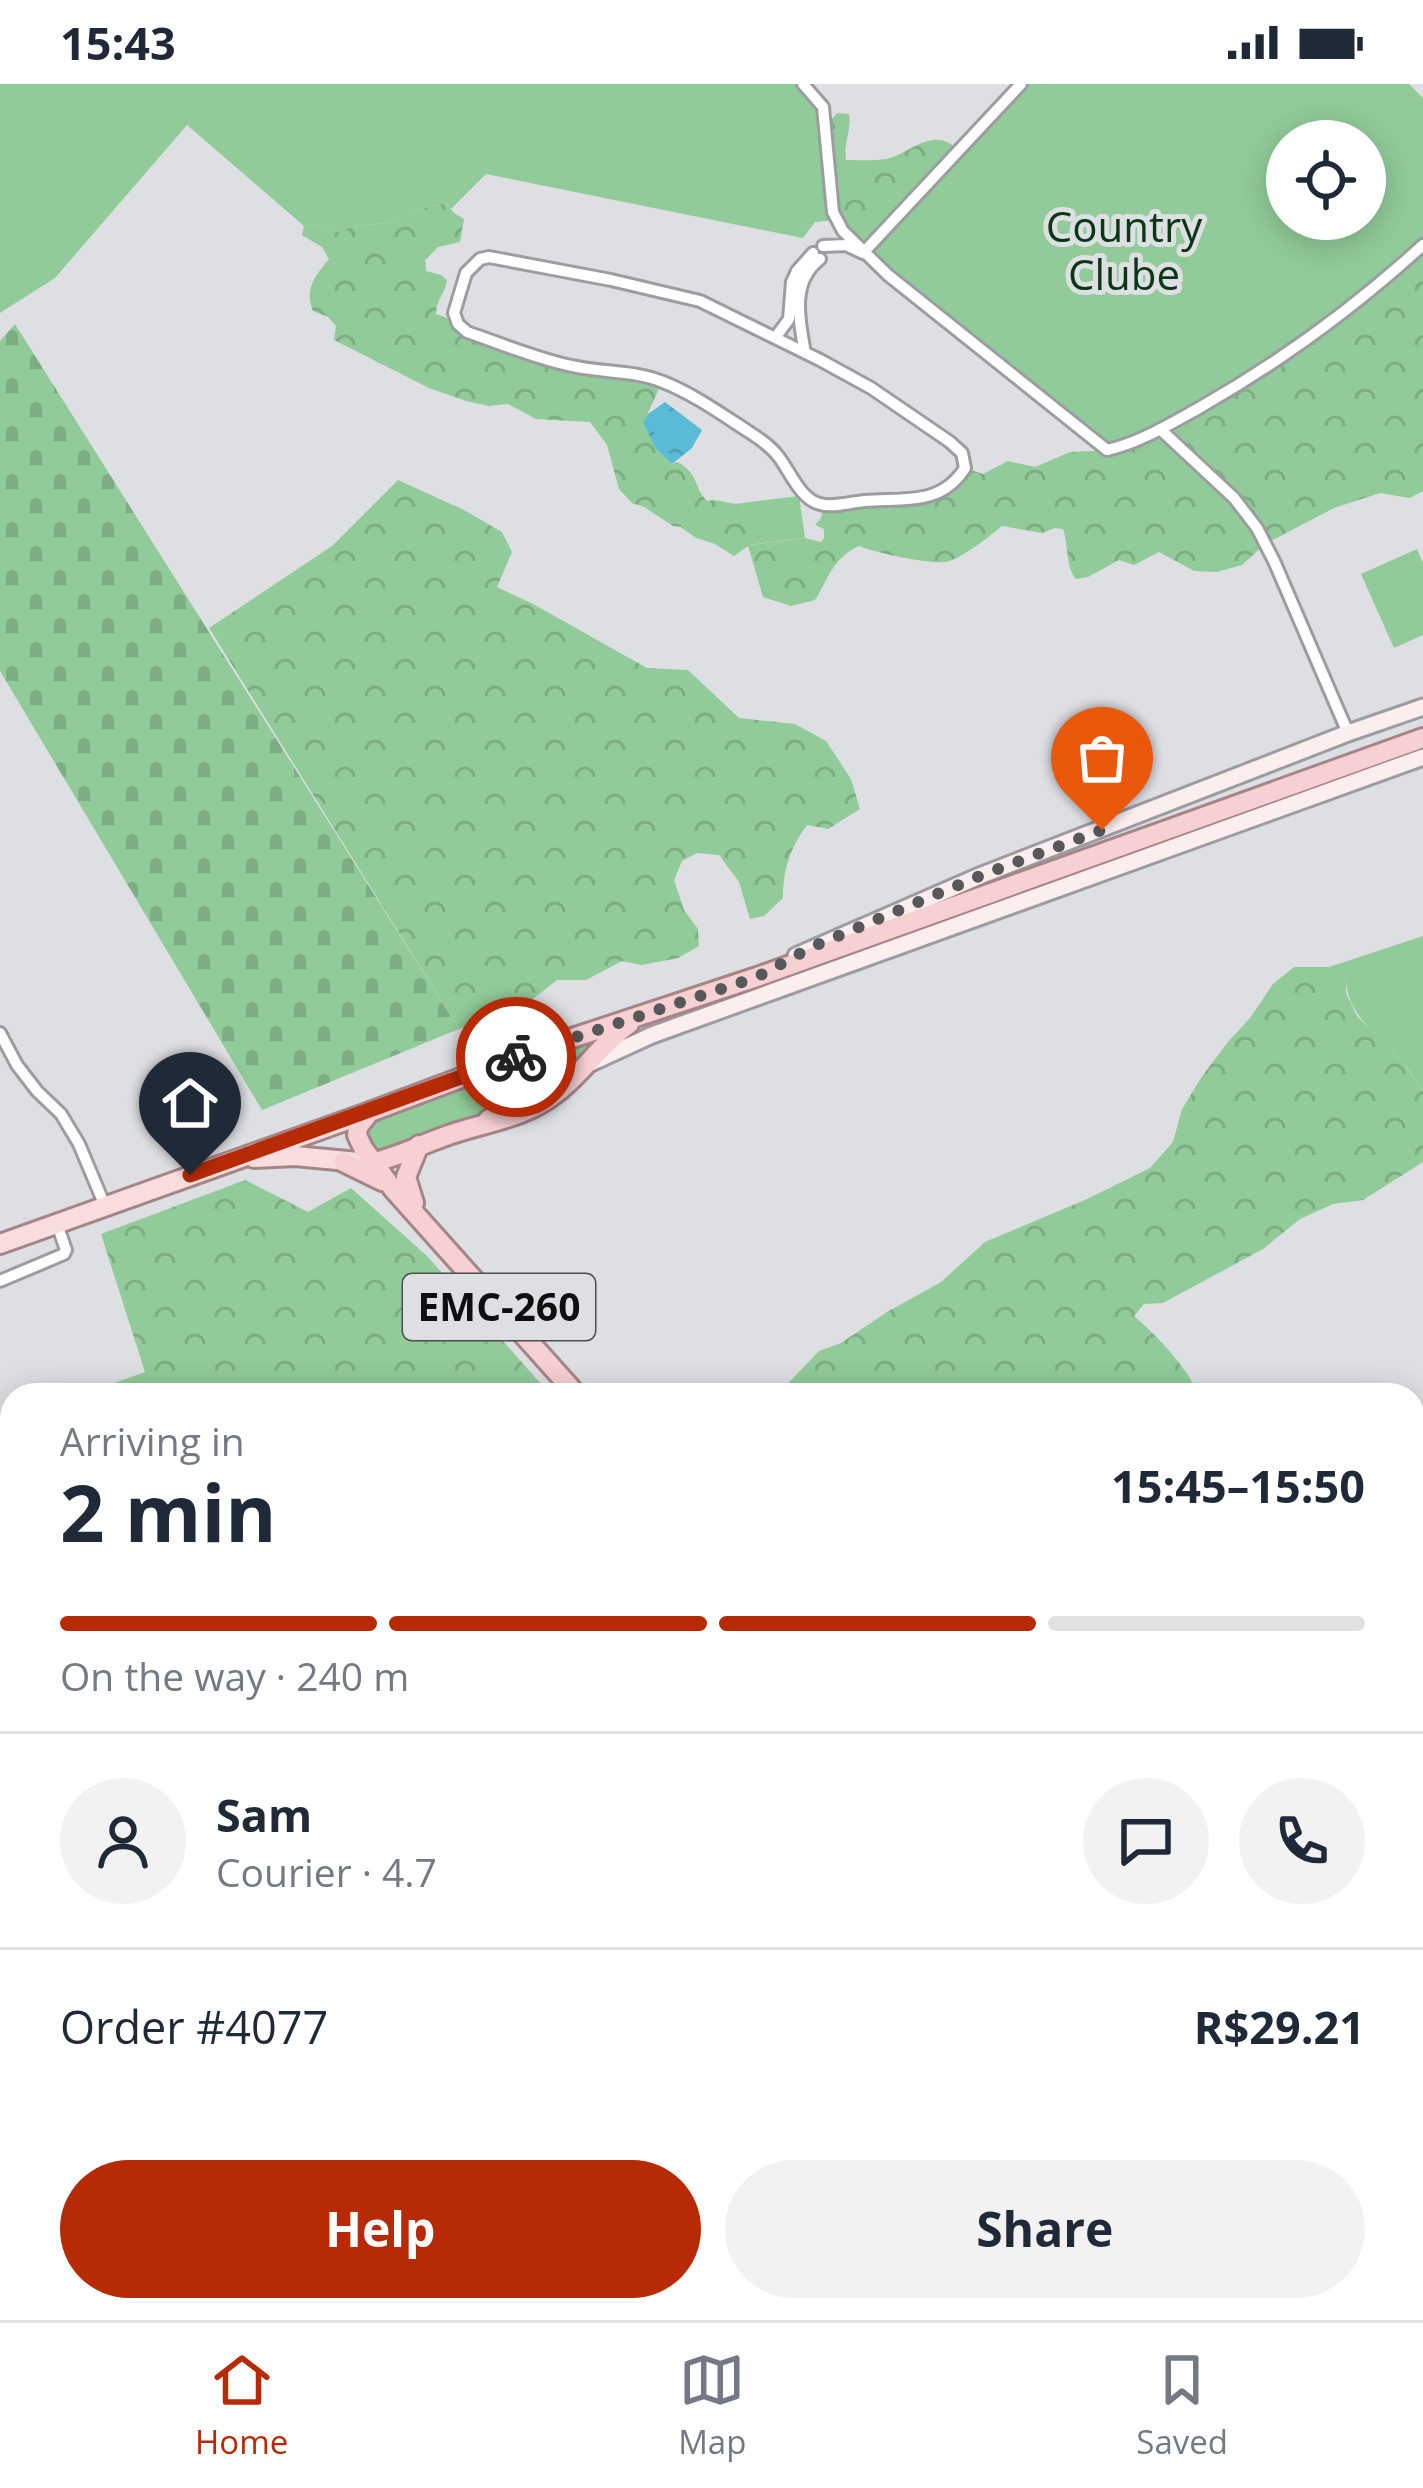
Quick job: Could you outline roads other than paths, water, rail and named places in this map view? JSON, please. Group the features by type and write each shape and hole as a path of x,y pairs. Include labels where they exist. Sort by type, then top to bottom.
{"highway":[{"path":"648,1012 618,1032 535,1108 374,1162 357,1135 370,1112 648,1012 757,977 1423,738"},
{"path":"476,1073 499,1077 508,1093 503,1110 480,1124"},
{"name":"EMC-260","path":"419,1145 406,1177 421,1218"},
{"path":"343,1162 393,1189"},
{"name":"EMC-260","path":"374,1162 566,1383"}],"main road":[{"path":"757,977 812,947 982,875 1423,707"},
{"path":"584,1068 652,1036 1423,757"},
{"path":"0,1244 370,1112"},
{"path":"232,1160 295,1156 374,1162"}],"street":[{"path":"803,84 823,107 833,212 843,231 863,253 1107,450 1160,429 1312,338 1423,245"},
{"path":"863,253 1021,84"},
{"path":"775,338 789,320 797,271 821,253 846,245 863,253"},
{"path":"805,353 800,284 821,253"},
{"path":"489,257 700,301 775,338 871,388 950,442 965,462 959,476 927,496 906,502 814,502 776,453 704,403 637,374 562,364 467,332 454,313 466,273 489,257"},
{"path":"1160,429 1234,498 1257,528 1348,733"},
{"path":"0,1033 17,1066 61,1114 105,1206"},
{"path":"0,1281 66,1252 57,1224"}],"water":[{"path":"665,402 702,430 692,448 672,464 656,449 643,422"}],"park label":[{"name":"Country Clube","path":"1124,251"}]}
